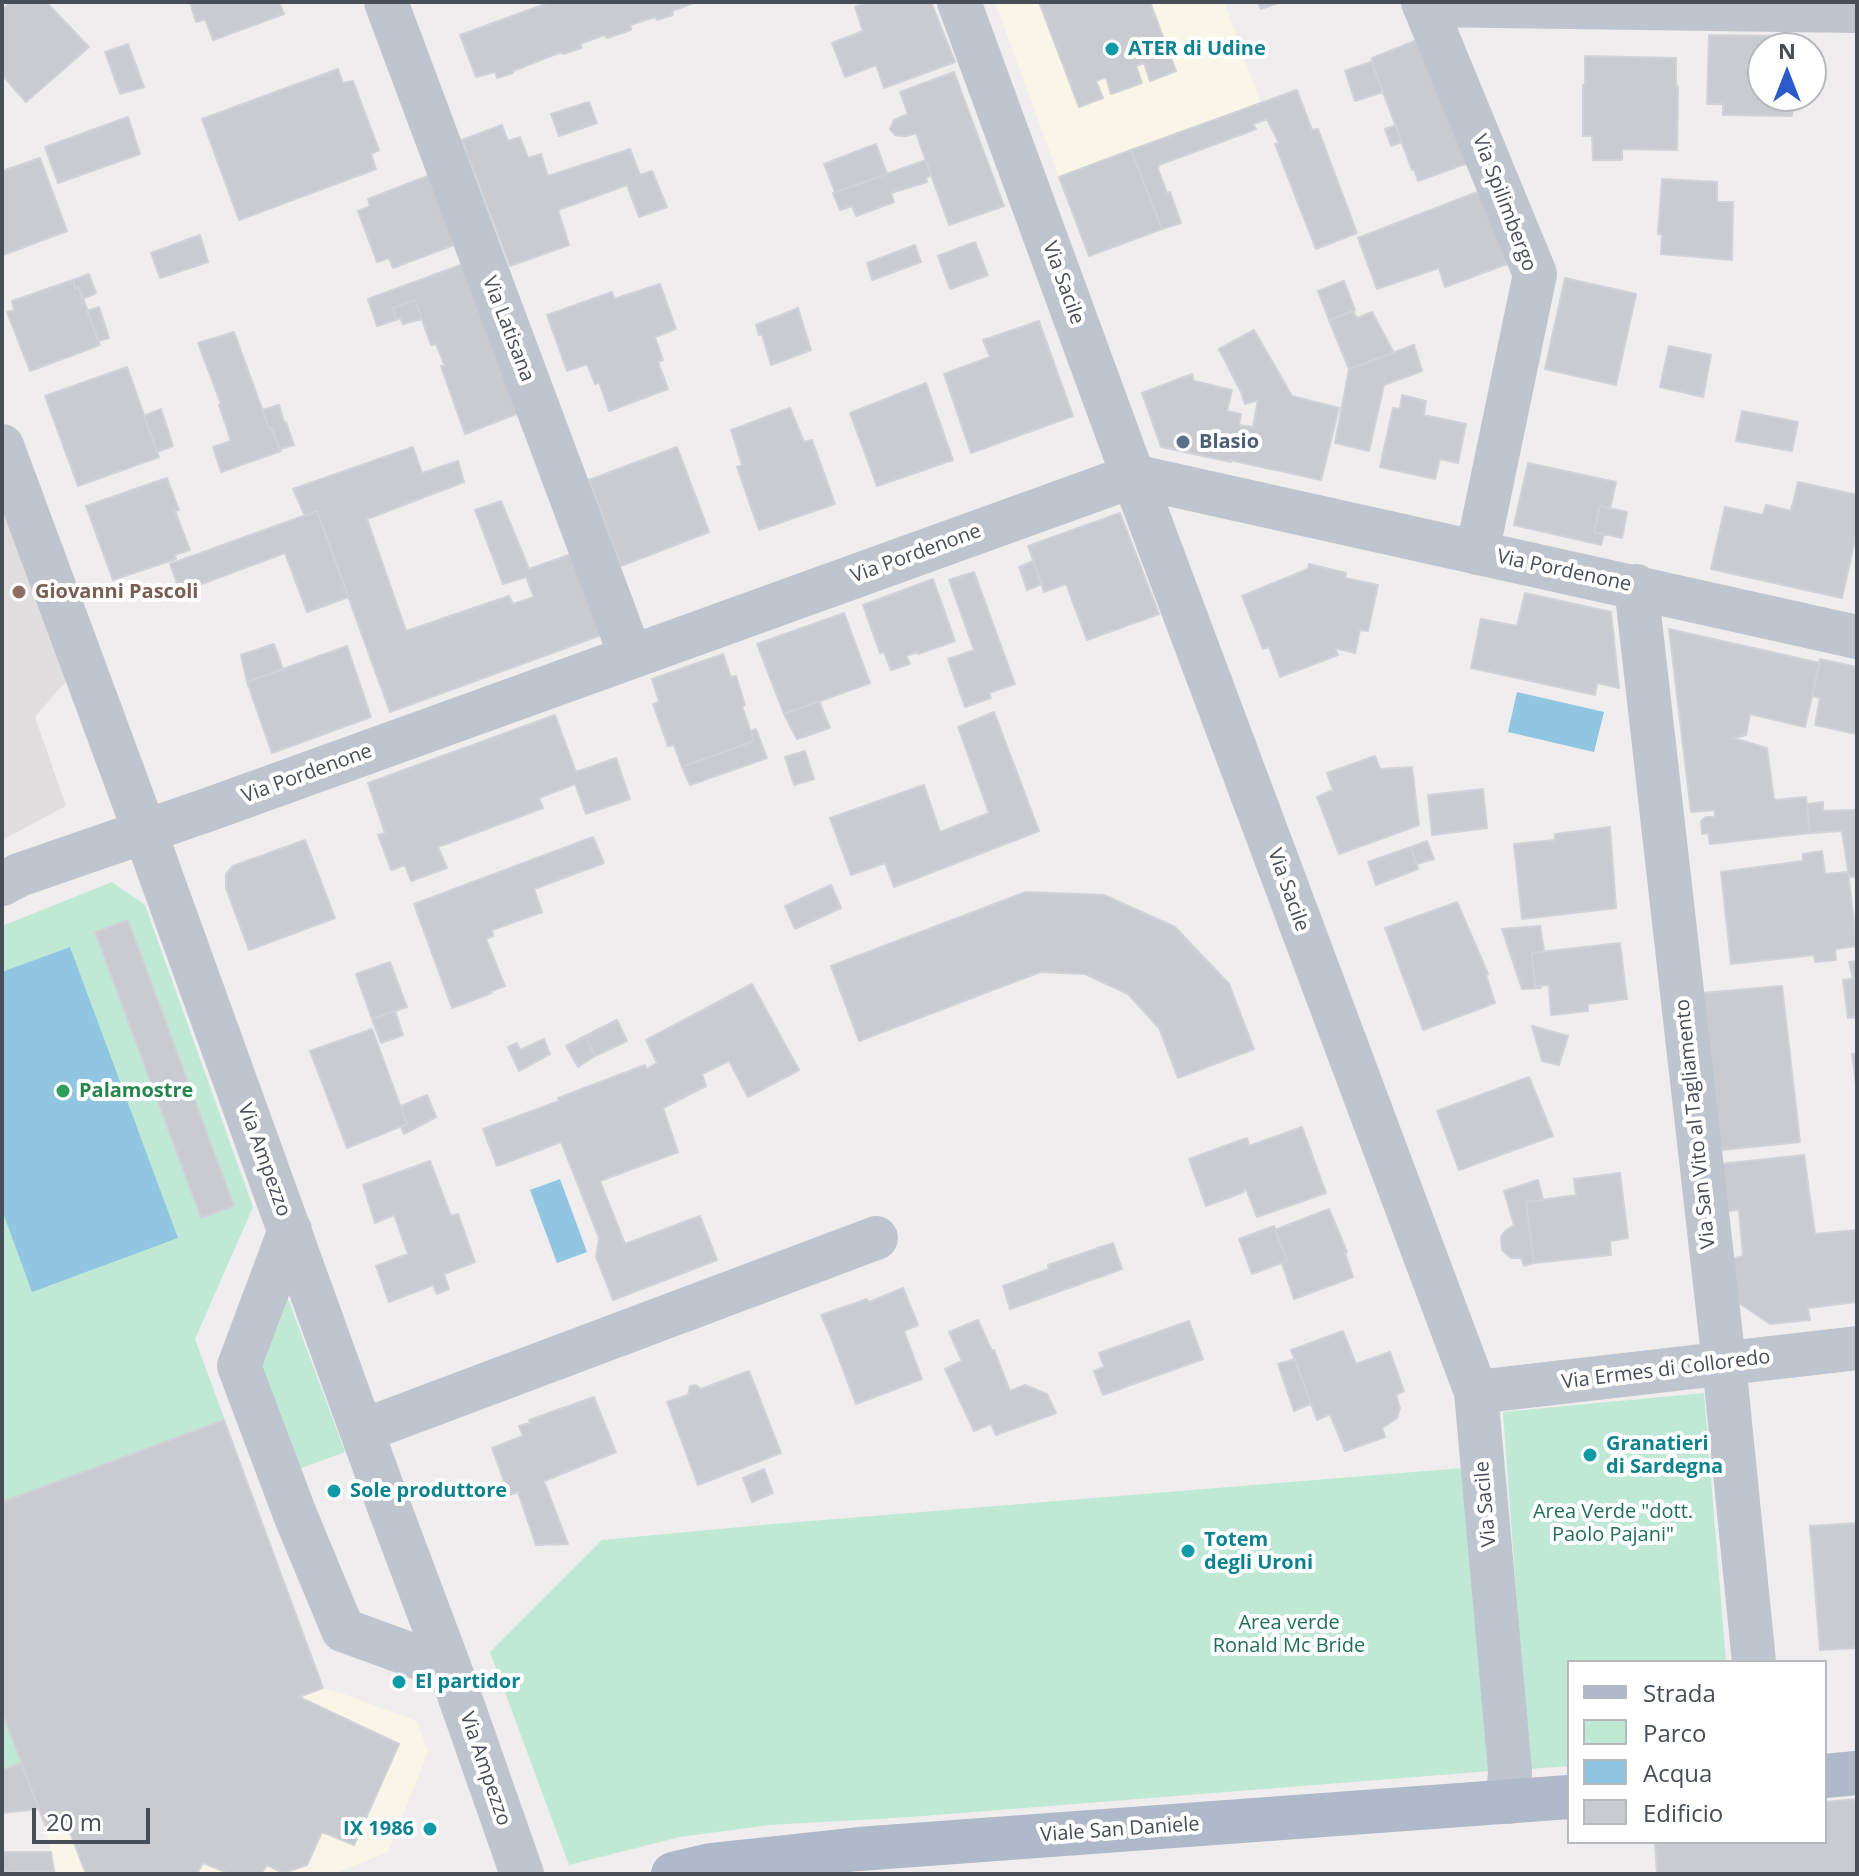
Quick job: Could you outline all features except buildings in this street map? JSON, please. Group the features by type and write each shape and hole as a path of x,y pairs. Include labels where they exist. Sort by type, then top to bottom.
{"main road":[{"path":"1827,1776 1857,1773"},
{"name":"Viale San Daniele","path":"673,1874 711,1865 859,1849 1567,1797"}],"street":[{"name":"Via Latisana","path":"386,2 631,657"},
{"name":"Via Sacile","path":"959,2 1476,1392 1510,1771 1508,1802"},
{"path":"1423,3 1857,11"},
{"name":"Via Spilimbergo","path":"1423,3 1535,274 1477,553"},
{"name":"Via Ampezzo","path":"2,446 450,1669 522,1874"},
{"name":"Via Pordenone","path":"2,884 19,875 1133,476 1857,637"},
{"name":"Via San Vito al Tagliamento","path":"1636,586 1724,1363 1754,1660"},
{"path":"290,1230 239,1366 343,1630 450,1669"},
{"path":"362,1431 876,1238"},
{"name":"Via Ermes di Colloredo","path":"1476,1392 1857,1348"}],"shaded area":[{"path":"995,2 1224,2 1261,104 1059,177"},
{"name":"Giovanni Pascoli","path":"2,505 68,679 35,717 66,806 2,840"},
{"path":"323,1688 417,1721 428,1752 388,1852 334,1874 54,1874 47,1830 39,1809"}],"green space":[{"path":"112,882 145,905 253,1207 195,1339 323,1688 39,1809 21,1763 2,1770 2,926"},
{"path":"287,1296 345,1452 288,1473 250,1371"},
{"name":"Area Verde \"dott. Paolo Pajani\"","path":"1704,1393 1726,1660 1567,1660 1567,1766 1529,1769 1503,1412"},
{"name":"Area verde Ronald Mc Bride","path":"1463,1468 1491,1771 911,1817 769,1825 680,1837 569,1865 490,1652 602,1540"}],"water":[{"path":"1517,692 1604,712 1594,752 1508,732"},
{"name":"Palamostre","path":"70,947 178,1238 32,1292 2,1210 2,972"},
{"path":"560,1179 587,1252 557,1263 530,1190"}],"place":[{"name":"ATER di Udine","path":"1112,49"},
{"name":"Blasio","path":"1183,442"},
{"name":"Giovanni Pascoli","path":"19,592"},
{"name":"Palamostre","path":"63,1091"},
{"name":"Granatieri di Sardegna","path":"1590,1455"},
{"name":"Sole produttore","path":"334,1491"},
{"name":"Totem degli Uroni","path":"1188,1551"},
{"name":"El partidor","path":"399,1682"},
{"name":"IX 1986","path":"430,1829"}]}
